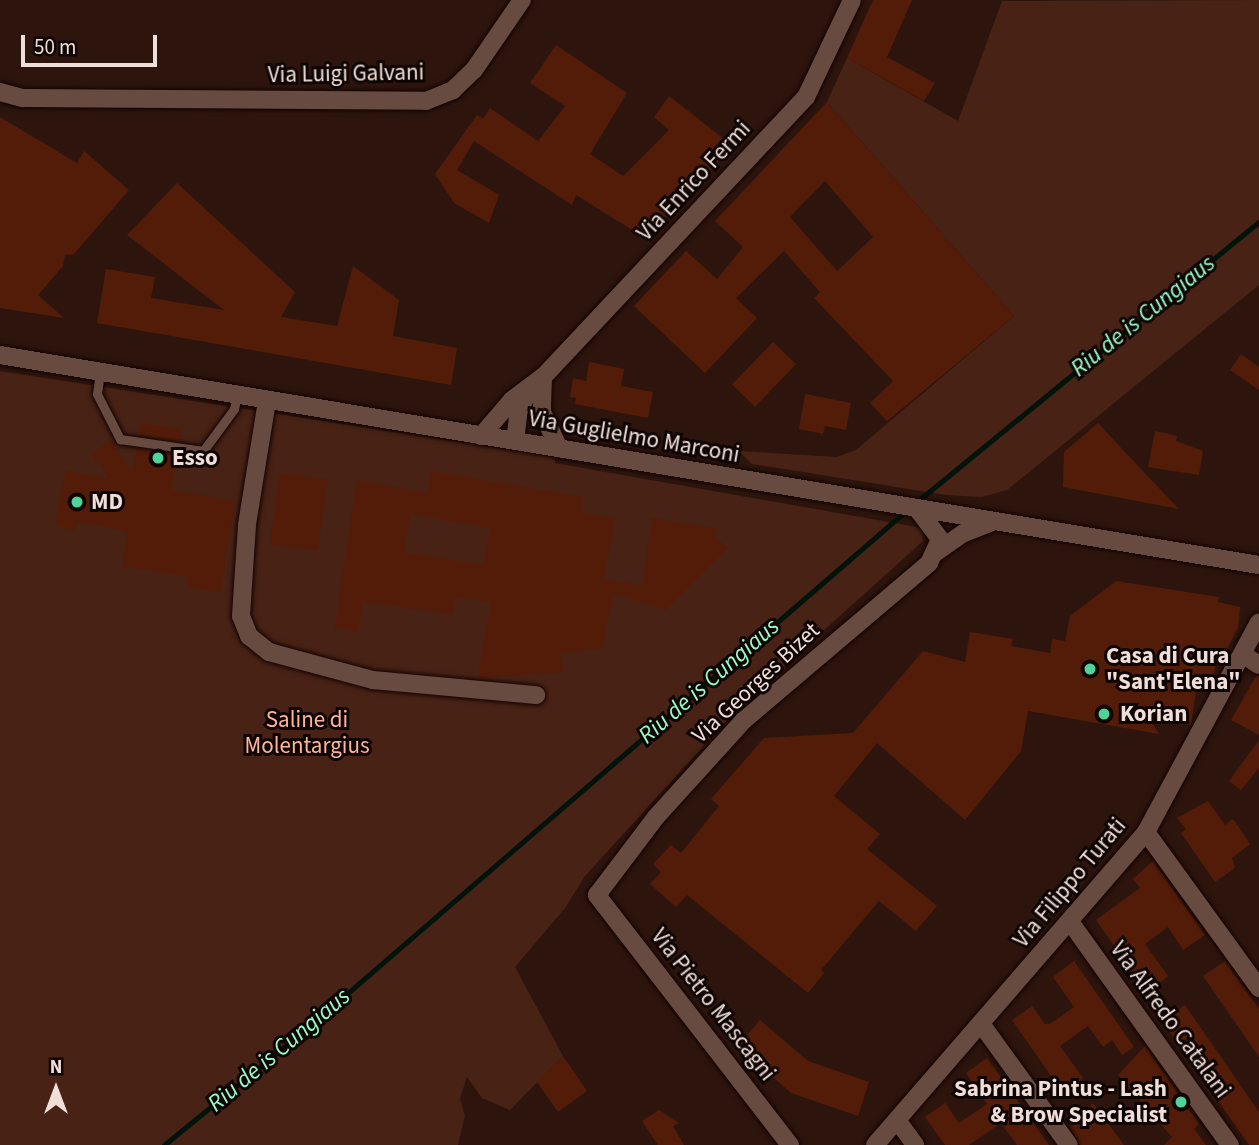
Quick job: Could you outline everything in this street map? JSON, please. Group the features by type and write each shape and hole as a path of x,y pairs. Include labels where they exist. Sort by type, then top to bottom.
{"street":[{"name":"Via Luigi Galvani","path":"0,92 23,97 426,101 453,90 474,70 522,0"},
{"name":"Via Enrico Fermi","path":"481,436 512,400 538,381 806,97 852,0"},
{"name":"Via Guglielmo Marconi","path":"0,355 919,511 1259,565"},
{"path":"515,441 519,410 538,381"},
{"path":"538,381 542,412 559,448"},
{"path":"267,401 247,525 241,616 249,636 269,652 373,680 536,695"},
{"path":"919,511 934,527 940,539 935,553"},
{"name":"Via Georges Bizet","path":"597,895 656,817 743,721 929,563 935,553 981,521"},
{"name":"Via Filippo Turati","path":"875,1145 1071,923 1146,832 1259,622"},
{"path":"1243,654 1259,665"},
{"path":"1146,832 1259,988"},
{"name":"Via Pietro Mascagni","path":"597,895 790,1145"},
{"name":"Via Alfredo Catalani","path":"1071,923 1230,1145"},
{"path":"982,1025 1069,1145"},
{"path":"897,1120 915,1145"}],"lane":[{"path":"100,372 97,394 120,439 204,451 234,409 237,395"}],"green space":[{"path":"1259,0 1259,285 1007,490 982,497 946,495 752,464 739,451 837,457 856,450 1014,316 827,102 847,58 958,121 1002,1"},
{"name":"Saline di Molentargius","path":"0,371 555,457 555,463 917,527 922,529 923,541 741,705 585,876 565,908 515,967 563,1056 510,1110 482,1098 467,1077 460,1098 465,1116 458,1145 0,1145"}],"building":[{"path":"873,0 912,0 887,57 935,83 924,101 847,58"},
{"path":"556,45 627,93 590,154 623,176 669,130 654,117 669,96 733,146 645,238 576,195 572,205 474,141 457,170 499,195 489,223 454,203 435,174 477,115 483,119 490,108 538,141 565,106 530,83"},
{"path":"827,102 1014,316 887,421 870,403 893,381 814,298 820,292 784,251 736,298 757,318 705,373 634,306 686,251 717,279 743,247 715,221","holes":["825,181 873,237 837,271 790,217"]},
{"path":"0,117 77,163 84,151 129,190 74,254 65,255 63,266 38,295 64,318 0,308"},
{"path":"177,183 295,292 281,317 337,326 353,266 399,300 393,336 457,348 451,385 97,323 106,269 155,277 151,298 224,310 127,235"},
{"path":"773,342 796,364 755,407 732,384"},
{"path":"1241,354 1259,367 1259,390 1230,370"},
{"path":"589,362 624,369 621,386 653,392 648,418 575,404 576,398 570,397 573,378 586,381"},
{"path":"805,394 851,403 846,430 825,426 823,434 799,429"},
{"path":"141,423 182,429 180,441 139,435"},
{"path":"1098,423 1179,509 1063,487 1064,452"},
{"path":"1155,431 1177,436 1176,441 1203,451 1199,475 1148,467"},
{"path":"110,441 133,474 137,449 178,454 172,490 235,501 220,593 187,587 189,577 122,566 128,531 78,522 76,531 55,525 66,471 109,478 92,454"},
{"path":"431,471 583,497 581,512 615,518 604,579 642,586 652,518 718,529 714,537 728,548 666,610 613,593 603,648 560,654 563,672 478,678 491,602 456,598 452,614 363,602 358,632 335,627 357,480 428,493","holes":["410,514 490,528 484,565 404,552"]},
{"path":"280,473 328,480 318,551 270,544"},
{"path":"1116,581 1219,597 1218,602 1240,607 1238,628 1226,651 1219,650 1211,687 1197,684 1191,725 1148,716 1159,734 1028,711 1021,751 965,820 877,743 834,796 880,834 867,849 937,906 916,931 879,901 821,970 824,973 808,993 687,895 676,907 650,884 661,872 653,864 671,845 681,853 719,806 711,799 764,738 853,733 923,651 965,662 970,632 1013,639 1011,646 1050,653 1052,639 1065,641 1070,616"},
{"path":"1256,676 1259,676 1259,735 1231,720"},
{"path":"1259,740 1259,768 1241,790 1229,781"},
{"path":"1208,801 1225,825 1233,819 1250,844 1232,858 1235,868 1215,882 1181,833 1186,829 1177,818"},
{"path":"1153,861 1205,935 1183,950 1168,927 1145,944 1168,976 1147,993 1096,920 1140,888 1133,879"},
{"path":"1074,961 1134,1047 1122,1055 1112,1040 1103,1047 1088,1026 1060,1046 1083,1078 1065,1096 1012,1020 1032,1006 1045,1024 1050,1024 1074,1007 1053,977"},
{"path":"1225,961 1259,1009 1259,1057 1203,976"},
{"path":"1185,1005 1259,1112 1259,1145 1249,1145 1162,1021"},
{"path":"760,1020 808,1061 869,1082 858,1116 791,1093 738,1046"},
{"path":"1145,1046 1199,1124 1194,1129 1206,1145 1164,1145 1172,1137 1118,1075"},
{"path":"563,1056 587,1091 558,1112 537,1082"},
{"path":"987,1058 1049,1145 1017,1145 1001,1123 969,1145 945,1145 925,1117 945,1103 959,1123 987,1104 966,1073"},
{"path":"1093,1103 1124,1145 1080,1145 1070,1127"},
{"path":"659,1110 679,1123 673,1126 684,1145 658,1145 642,1121"}],"waterway":[{"name":"Riu de is Cungiaus","path":"914,504 1259,222"},
{"name":"Riu de is Cungiaus","path":"164,1145 313,1023 907,510"}],"place":[{"name":"Esso","path":"158,458"},
{"name":"MD","path":"77,502"},
{"name":"Casa di Cura \"Sant'Elena\"","path":"1090,669"},
{"name":"Korian","path":"1104,714"},
{"name":"Sabrina Pintus - Lash & Brow Specialist","path":"1181,1102"}]}
